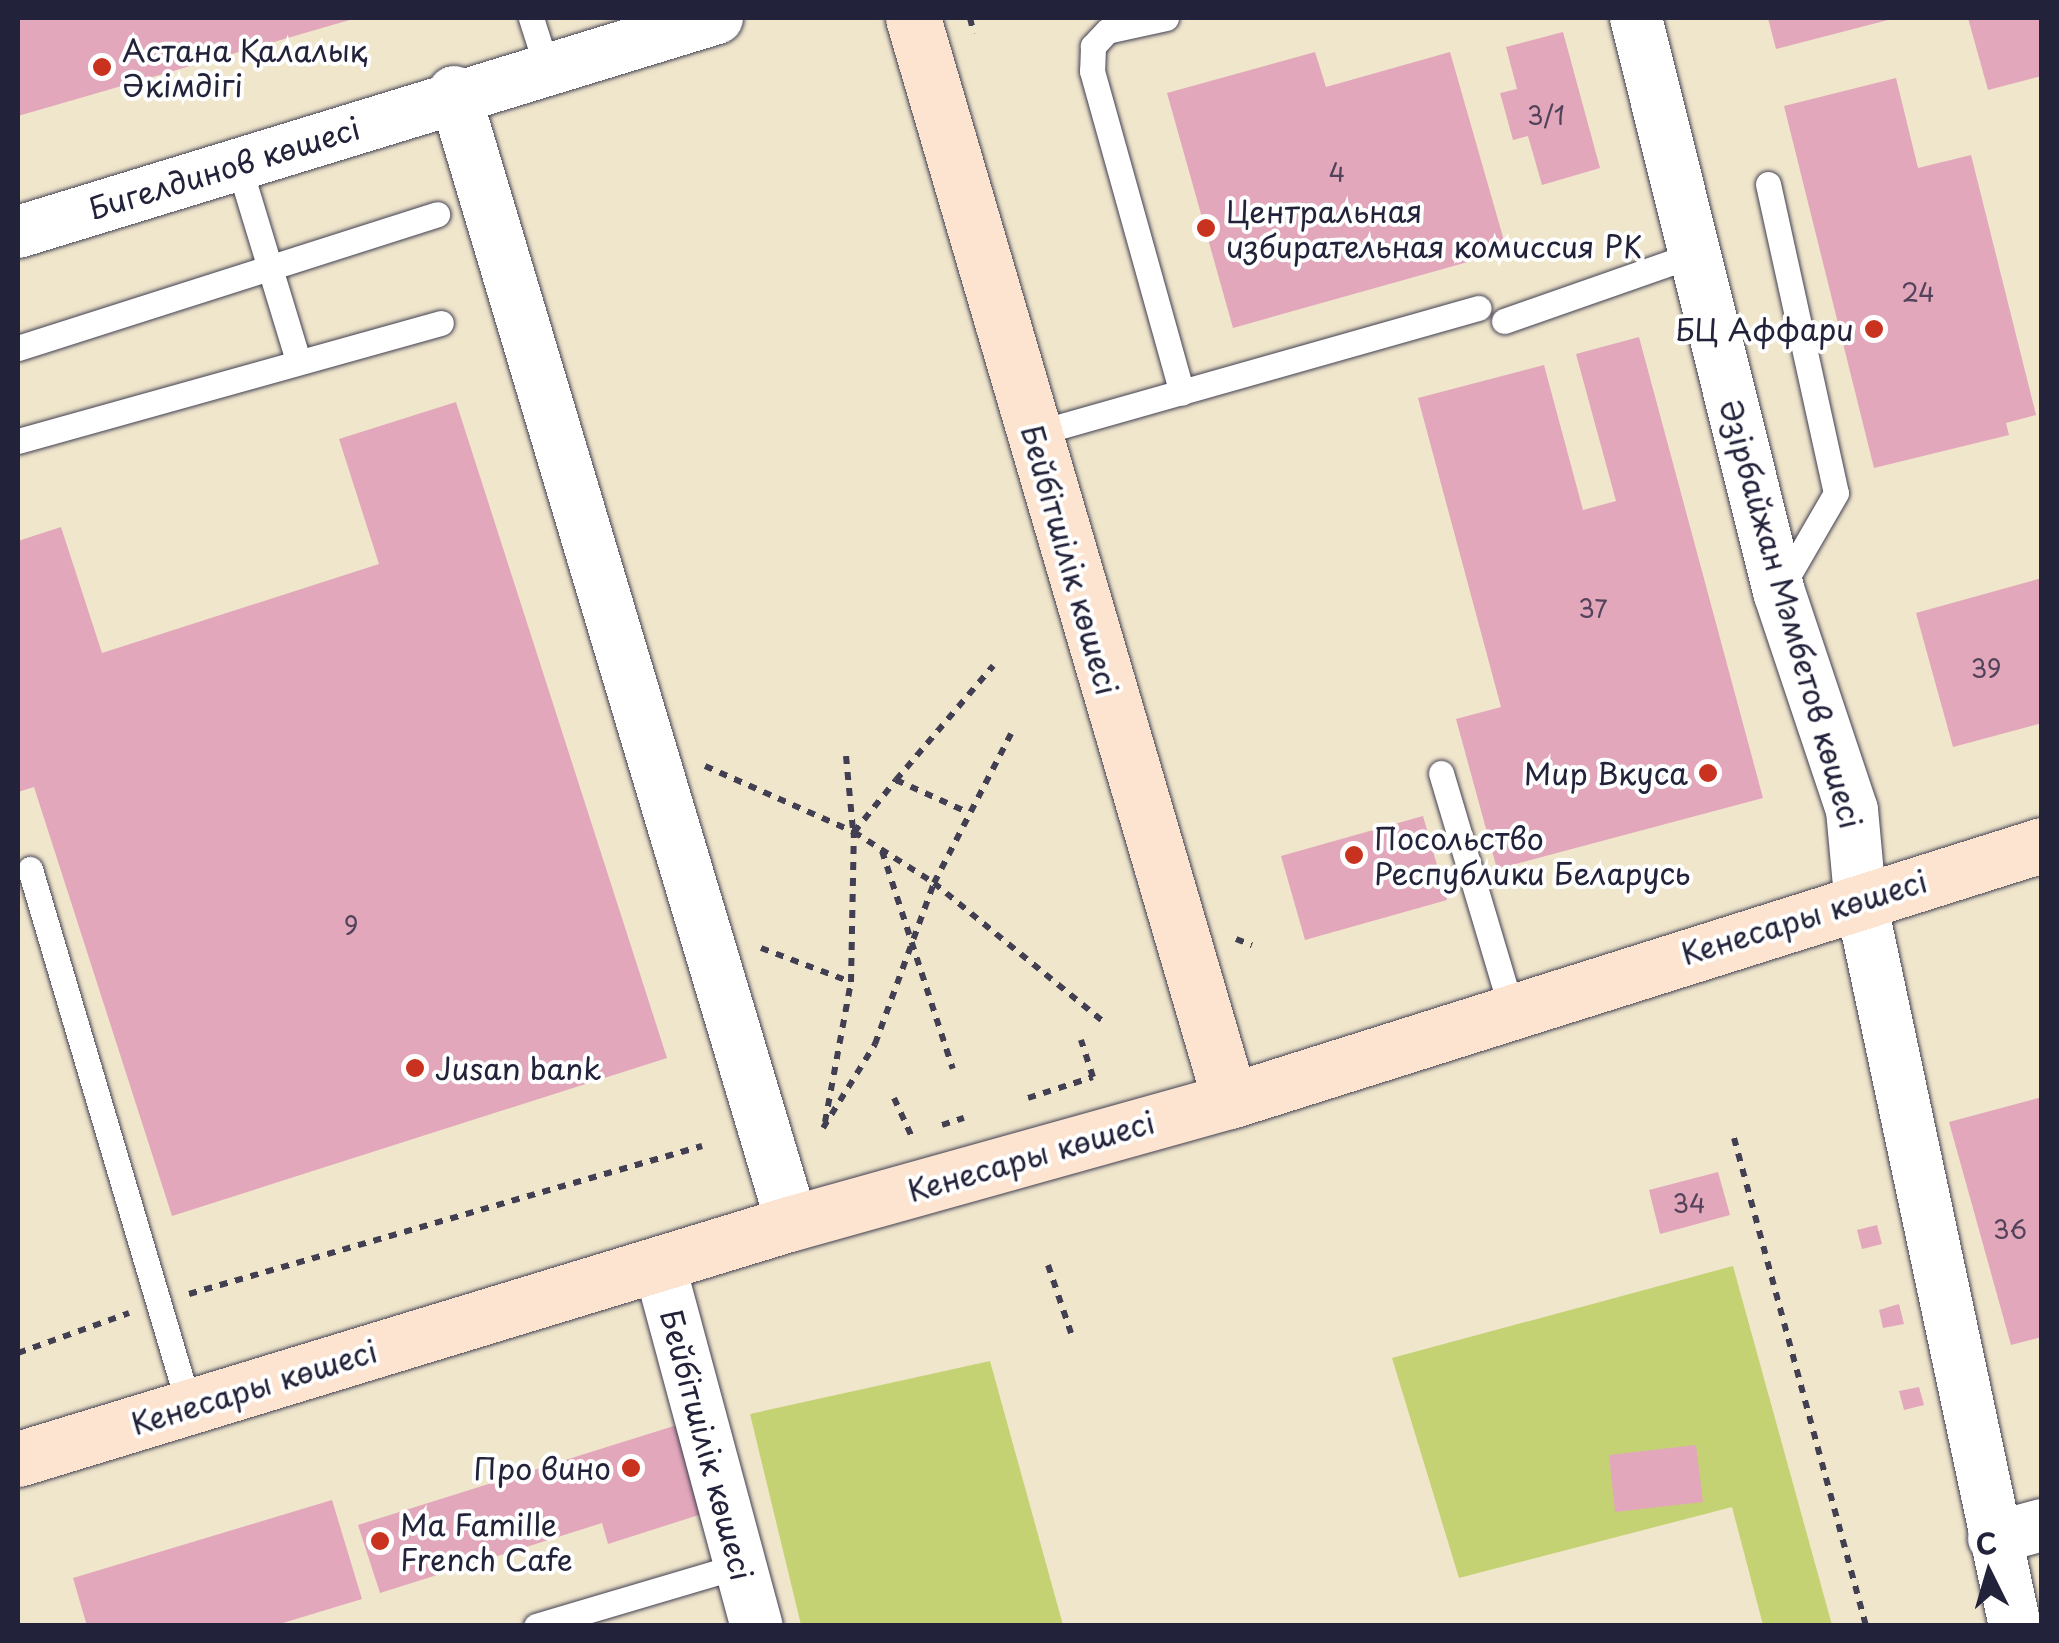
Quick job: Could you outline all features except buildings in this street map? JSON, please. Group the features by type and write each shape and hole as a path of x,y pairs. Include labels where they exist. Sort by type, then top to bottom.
{"main road":[{"name":"Бейбітшілік көшесі","path":"913,18 1230,1101"},
{"name":"Кенесары көшесі","path":"18,1459 792,1223 1230,1101 1860,897 2042,845"}],"street":[{"name":"Бигелдинов көшесі","path":"18,232 454,92 718,18"},
{"name":"Әзірбайжан Мәмбетов көшесі","path":"1636,18 1779,592 1852,810 1860,897 2018,1532 2016,1626"},
{"path":"454,92 792,1223"},
{"name":"Бейбітшілік көшесі","path":"659,1264 757,1626"}],"lane":[{"path":"531,18 546,68"},
{"path":"1166,18 1107,32 1093,46 1092,71 1182,392"},
{"path":"238,162 297,357"},
{"path":"1768,184 1836,493 1779,592"},
{"path":"18,348 437,214"},
{"path":"1504,321 1694,254"},
{"path":"1034,434 1478,308"},
{"path":"18,441 297,357 441,323"},
{"path":"1441,773 1512,1010"},
{"path":"30,869 189,1406"},
{"path":"536,1626 594,1616 738,1566"}],"path":[{"path":"854,832 993,666"},
{"path":"846,756 854,832 851,982 824,1128 874,1044 934,883 1011,734"},
{"path":"690,760 854,832 934,883 1106,1024"},
{"path":"896,780 968,812"},
{"path":"882,850 916,936 953,1069"},
{"path":"750,944 851,982"},
{"path":"1028,1098 1094,1078 1081,1040"},
{"path":"894,1098 906,1136"},
{"path":"1734,1138 1866,1626"},
{"path":"18,1354 156,1303 702,1146"},
{"path":"1048,1264 1071,1333"}],"green space":[{"path":"1733,1266 1832,1625 1763,1625 1732,1507 1459,1578 1392,1358"},
{"path":"990,1361 1063,1625 801,1625 750,1414"}],"place":[{"name":"Астана Қалалық Әкімдігі","path":"102,67"},
{"name":"Центральная избирательная комиссия РК","path":"1206,228"},
{"name":"БЦ Аффари","path":"1874,329"},
{"name":"Мир Вкуса","path":"1708,773"},
{"name":"Посольство Республики Беларусь","path":"1354,855"},
{"name":"Jusan bank","path":"415,1068"},
{"name":"Про вино","path":"631,1468"},
{"name":"Ma Famille French Cafe","path":"380,1541"}]}
